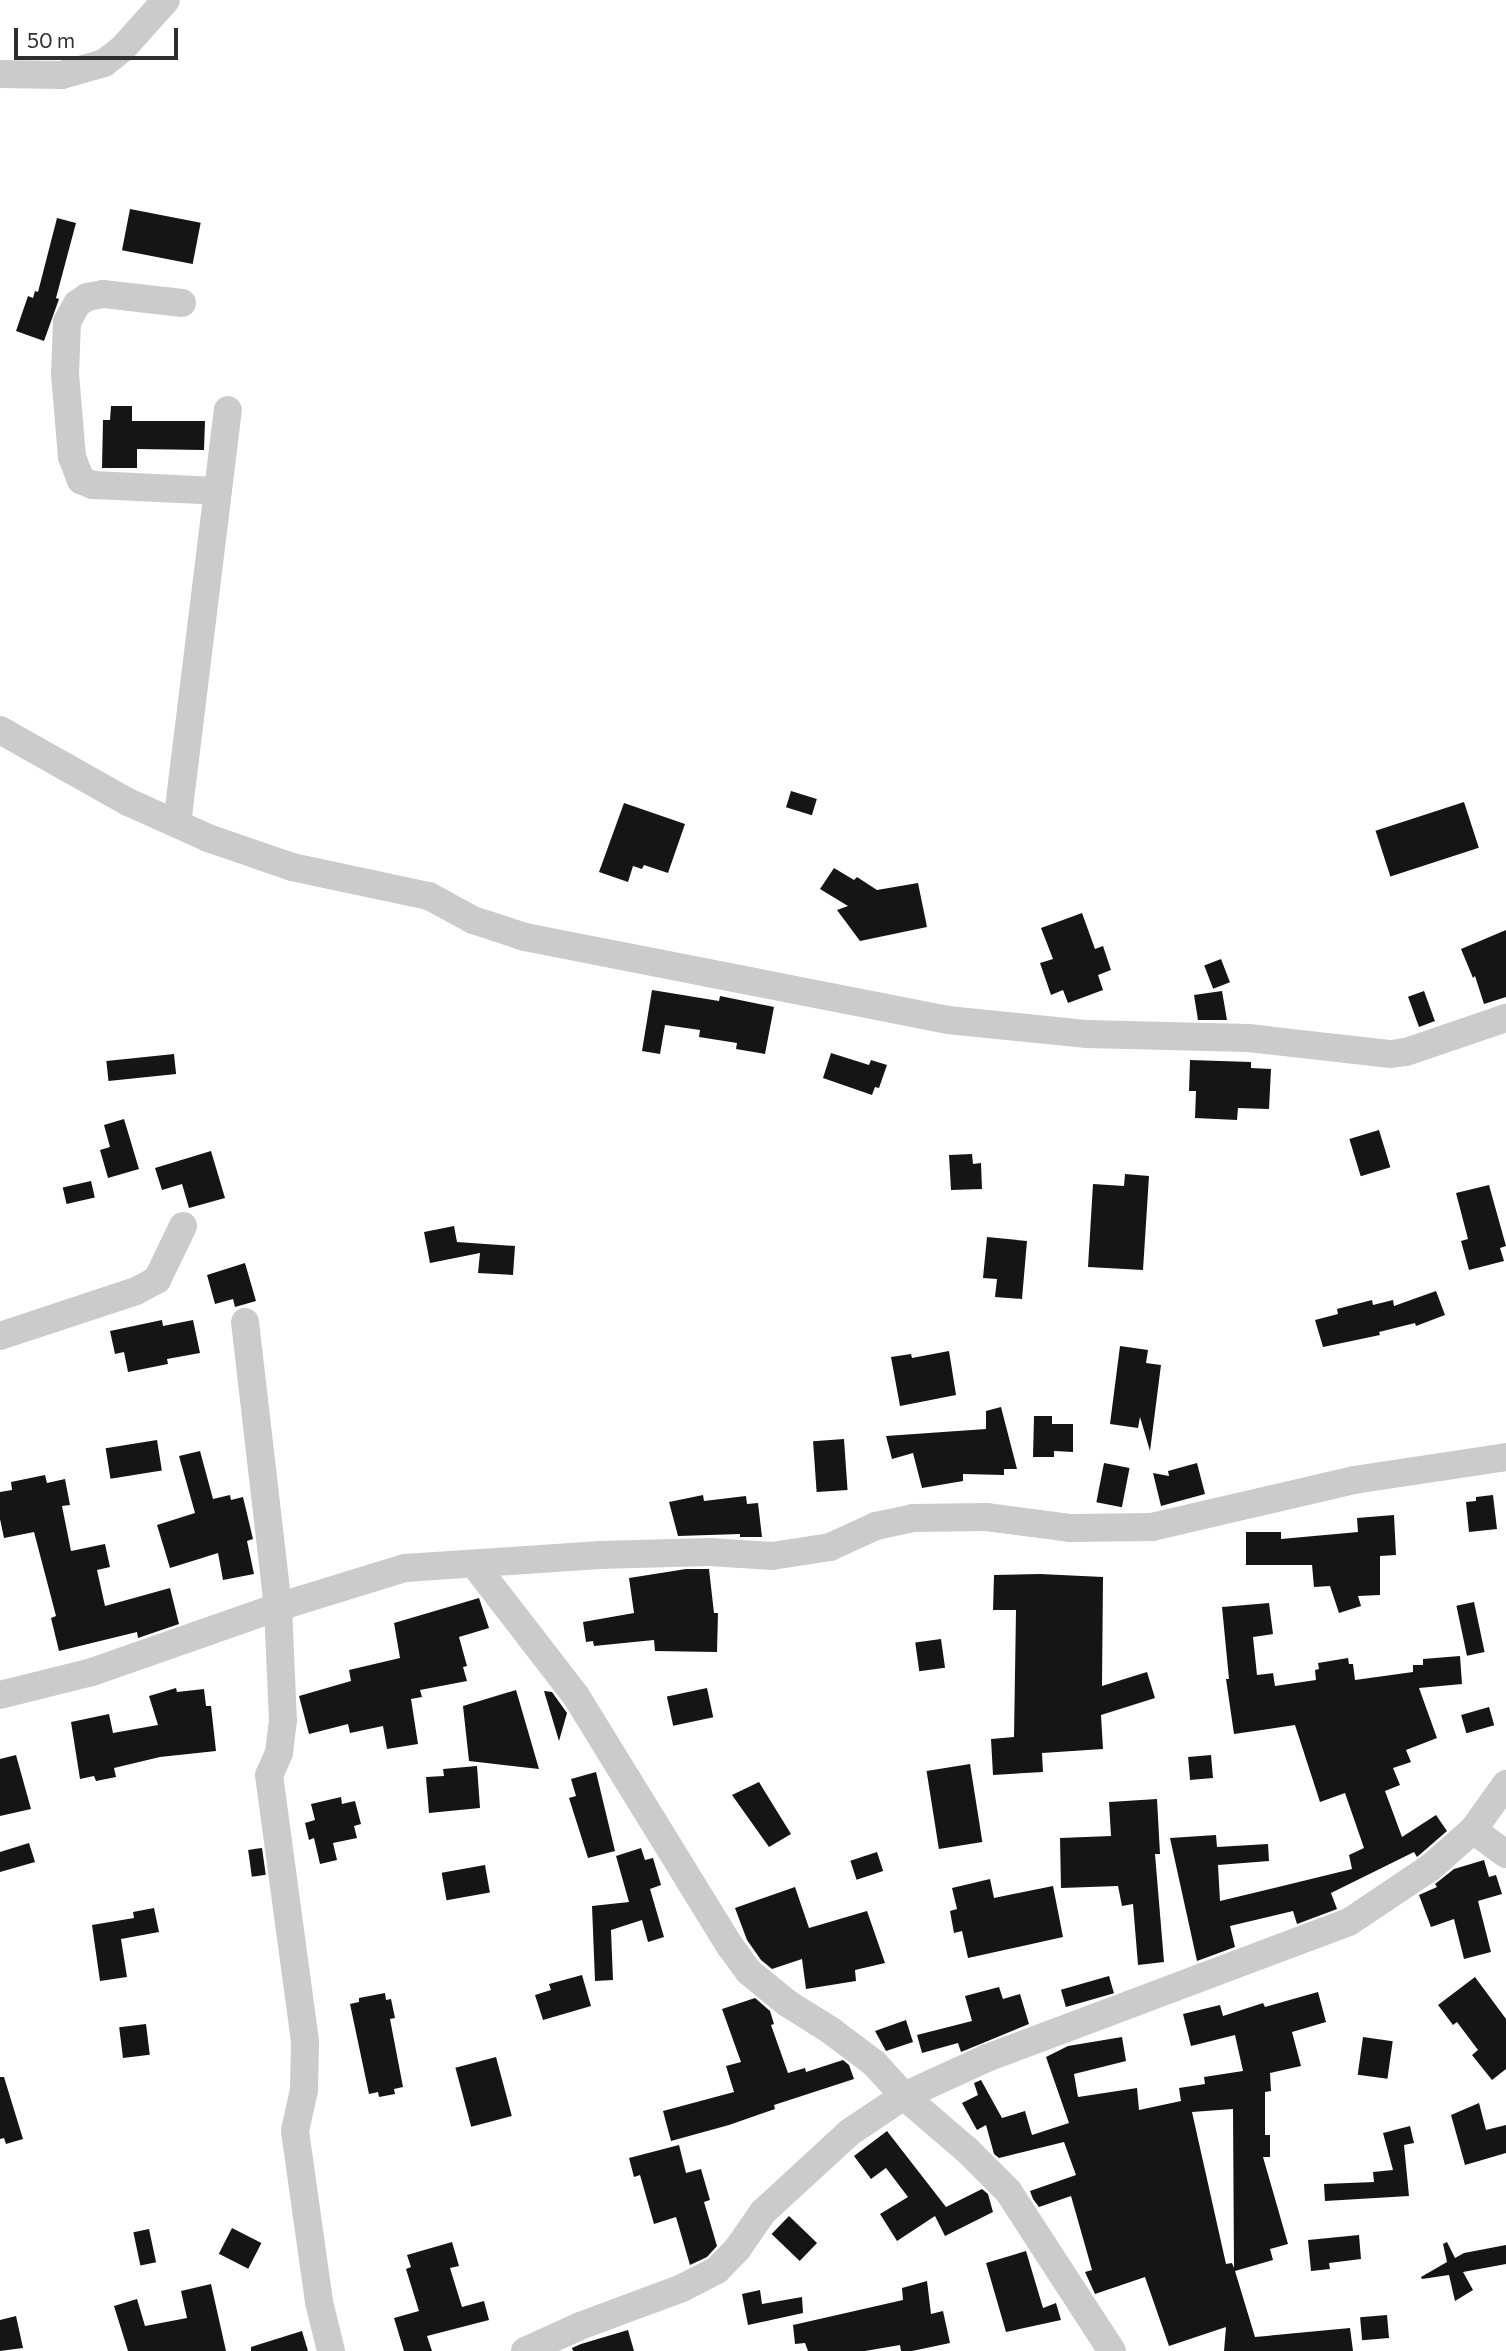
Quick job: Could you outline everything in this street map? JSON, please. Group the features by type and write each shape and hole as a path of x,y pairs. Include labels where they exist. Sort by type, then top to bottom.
{"street":[{"path":"0,74 62,75 104,63 123,48 166,0"},
{"path":"182,303 103,293 77,304 67,323 65,374 72,457 81,480 93,485 218,491"},
{"path":"177,824 228,410"},
{"path":"0,730 128,802 208,838 292,867 429,896 473,920 525,937 947,1020 1087,1034 1248,1038 1391,1054 1406,1052 1506,1018"},
{"path":"0,1336 136,1291 157,1280 183,1226"},
{"path":"246,1322 278,1607 283,1720 279,1752 269,1775 305,2043 304,2090 295,2131 318,2302 331,2351"},
{"path":"0,1695 92,1672 278,1607 405,1568 682,1552 772,1556 830,1547 876,1526 913,1518 986,1517 1071,1528 1152,1527 1354,1480 1506,1457"},
{"path":"474,1564 576,1696 749,1972 787,2003 830,2029 874,2063 904,2096 967,2150 1008,2191 1105,2349"},
{"path":"525,2351 580,2326 669,2293 717,2270 738,2248 763,2211 850,2132 904,2096 987,2058 1349,1922 1431,1867 1472,1830 1506,1784"},
{"path":"1472,1830 1506,1854"}],"building":[{"path":"130,209 201,223 193,264 122,250"},
{"path":"57,218 76,223 56,298 59,299 44,341 16,331 28,296 33,298 35,291 38,292"},
{"path":"111,406 132,406 132,421 205,421 204,450 137,449 137,468 102,468 103,420 110,420"},
{"path":"791,791 817,799 812,815 786,807"},
{"path":"1464,802 1479,848 1390,876 1376,831"},
{"path":"624,803 685,824 668,873 644,865 642,869 633,866 628,882 599,872"},
{"path":"834,868 854,880 857,877 877,890 918,883 927,927 860,941 837,910 848,906 820,889"},
{"path":"1082,913 1095,949 1103,946 1111,970 1098,975 1103,990 1068,1003 1063,990 1051,995 1040,963 1053,959 1041,928"},
{"path":"1506,930 1506,997 1484,1004 1475,976 1473,978 1461,949"},
{"path":"1221,959 1230,982 1213,989 1204,965"},
{"path":"652,990 719,1001 720,996 774,1007 765,1054 736,1049 737,1043 699,1037 700,1030 665,1025 660,1054 642,1051"},
{"path":"1222,991 1227,1020 1198,1020 1194,995"},
{"path":"1424,991 1435,1021 1419,1027 1408,997"},
{"path":"831,1053 869,1065 871,1060 887,1065 879,1088 875,1087 872,1095 823,1078"},
{"path":"174,1054 176,1074 108,1081 106,1061"},
{"path":"1190,1060 1251,1062 1251,1068 1271,1069 1269,1109 1238,1108 1237,1120 1195,1118 1196,1091 1189,1091"},
{"path":"124,1119 139,1169 108,1178 100,1150 110,1147 104,1125"},
{"path":"1379,1130 1390,1167 1361,1176 1349,1139"},
{"path":"211,1151 225,1198 189,1208 182,1184 162,1190 155,1168"},
{"path":"972,1154 973,1164 981,1163 982,1189 951,1190 949,1155"},
{"path":"1125,1174 1149,1176 1143,1270 1088,1267 1093,1184 1124,1186"},
{"path":"91,1181 95,1198 67,1204 63,1188"},
{"path":"1489,1185 1506,1246 1500,1248 1504,1261 1469,1270 1461,1241 1468,1239 1456,1193"},
{"path":"454,1226 457,1242 515,1246 513,1275 478,1273 480,1253 430,1263 424,1232"},
{"path":"987,1237 1027,1241 1022,1299 995,1297 997,1279 983,1278"},
{"path":"245,1263 256,1301 235,1307 233,1299 215,1304 207,1275"},
{"path":"1436,1291 1445,1315 1416,1326 1415,1323 1379,1332 1380,1335 1323,1347 1315,1320 1338,1314 1337,1309 1372,1300 1373,1305 1393,1300 1394,1306"},
{"path":"162,1320 163,1326 193,1320 200,1353 167,1359 168,1364 128,1372 124,1352 115,1354 110,1331"},
{"path":"1120,1346 1148,1350 1146,1363 1161,1365 1150,1451 1140,1417 1138,1428 1110,1424"},
{"path":"949,1351 956,1395 900,1406 891,1357 911,1354 912,1358"},
{"path":"1001,1407 1017,1469 1004,1469 1004,1475 963,1474 963,1481 922,1488 913,1453 892,1459 886,1436 986,1429 986,1411"},
{"path":"1034,1416 1052,1416 1052,1424 1073,1424 1073,1452 1054,1451 1054,1457 1033,1457"},
{"path":"844,1439 848,1490 817,1492 813,1441"},
{"path":"157,1440 162,1471 110,1479 106,1448"},
{"path":"200,1451 213,1499 230,1495 231,1500 243,1497 253,1539 247,1541 254,1574 223,1580 218,1553 170,1568 157,1525 195,1513 179,1456"},
{"path":"1104,1463 1130,1468 1122,1507 1096,1502"},
{"path":"1197,1463 1205,1494 1161,1506 1153,1473 1169,1476 1168,1471"},
{"path":"45,1475 47,1483 65,1479 70,1505 62,1506 71,1551 105,1544 110,1567 97,1570 105,1606 170,1588 179,1624 138,1638 137,1632 59,1651 51,1618 56,1616 34,1532 4,1538 0,1519 0,1492 12,1490 11,1482"},
{"path":"703,1495 704,1501 746,1496 747,1504 758,1503 762,1537 740,1537 740,1534 678,1536 669,1502"},
{"path":"1493,1495 1497,1529 1469,1532 1466,1502 1476,1501 1476,1497"},
{"path":"1394,1515 1396,1555 1380,1556 1380,1595 1358,1596 1361,1606 1339,1613 1330,1586 1314,1587 1312,1565 1246,1565 1246,1532 1281,1532 1281,1539 1358,1532 1357,1518"},
{"path":"686,1569 709,1569 714,1613 718,1613 717,1652 655,1651 654,1640 594,1646 593,1641 586,1642 583,1622 634,1613 629,1578"},
{"path":"994,1575 1103,1577 1102,1686 1147,1672 1155,1698 1101,1715 1103,1749 1042,1753 1043,1772 993,1775 991,1739 1014,1737 1016,1610 993,1610"},
{"path":"479,1598 489,1628 459,1637 467,1666 463,1667 467,1681 420,1690 422,1697 411,1699 418,1744 387,1749 383,1726 350,1733 348,1724 309,1734 299,1696 351,1681 349,1670 400,1658 394,1623"},
{"path":"1474,1602 1485,1652 1467,1656 1456,1606"},
{"path":"1269,1603 1273,1634 1253,1637 1257,1675 1273,1673 1275,1686 1316,1680 1315,1670 1319,1669 1318,1663 1348,1658 1349,1664 1353,1664 1355,1680 1413,1672 1413,1665 1423,1665 1423,1659 1460,1656 1462,1684 1419,1688 1437,1738 1406,1750 1411,1762 1393,1768 1400,1785 1385,1791 1402,1837 1436,1815 1447,1831 1417,1857 1414,1852 1331,1893 1337,1909 1297,1924 1293,1911 1230,1926 1235,1947 1197,1961 1170,1838 1216,1835 1217,1847 1268,1844 1269,1861 1218,1865 1220,1901 1352,1869 1349,1855 1364,1848 1345,1793 1320,1802 1295,1725 1234,1734 1226,1679 1229,1679 1222,1607"},
{"path":"941,1639 945,1668 919,1671 915,1643"},
{"path":"176,1688 177,1692 204,1689 206,1706 211,1706 216,1751 160,1757 114,1768 116,1777 96,1781 94,1776 80,1779 71,1722 109,1714 113,1733 158,1725 149,1696"},
{"path":"707,1688 713,1717 673,1726 667,1697"},
{"path":"516,1690 539,1769 469,1761 463,1706"},
{"path":"544,1691 552,1692 567,1713 559,1741"},
{"path":"1489,1707 1494,1725 1466,1733 1461,1715"},
{"path":"16,1755 31,1809 0,1816 0,1759"},
{"path":"1211,1755 1213,1778 1190,1780 1188,1757"},
{"path":"970,1764 982,1842 939,1849 927,1771"},
{"path":"477,1766 480,1808 429,1813 426,1777 444,1776 443,1769"},
{"path":"596,1772 615,1851 588,1858 569,1798 576,1796 571,1779"},
{"path":"759,1782 791,1834 769,1847 732,1795"},
{"path":"341,1797 342,1804 355,1801 361,1824 354,1826 357,1838 333,1843 337,1860 320,1864 314,1838 309,1840 305,1823 315,1820 311,1804"},
{"path":"1157,1799 1160,1854 1155,1854 1164,1962 1138,1965 1133,1904 1122,1906 1118,1886 1061,1888 1060,1838 1111,1836 1109,1802"},
{"path":"29,1843 35,1862 0,1872 0,1852"},
{"path":"262,1848 266,1875 252,1877 248,1850"},
{"path":"641,1848 645,1860 653,1858 661,1885 650,1889 664,1937 648,1942 642,1920 611,1930 613,1980 595,1981 592,1906 629,1902 616,1856"},
{"path":"877,1852 883,1871 857,1880 850,1861"},
{"path":"1484,1860 1489,1877 1496,1875 1502,1894 1478,1901 1491,1952 1464,1959 1454,1919 1431,1927 1419,1895 1437,1887 1435,1884 1454,1869"},
{"path":"485,1865 490,1893 447,1900 442,1873"},
{"path":"990,1879 994,1898 1053,1886 1063,1937 968,1958 962,1931 954,1933 950,1911 957,1909 952,1888"},
{"path":"795,1887 809,1928 867,1911 885,1963 855,1970 856,1981 806,1989 802,1959 772,1969 761,1960 747,1940 735,1908"},
{"path":"154,1908 159,1932 121,1939 127,1977 100,1981 92,1925 134,1918 133,1912"},
{"path":"582,1975 591,2006 543,2020 535,1995 551,1990 549,1984"},
{"path":"1109,1976 1114,1993 1066,2007 1061,1990"},
{"path":"1475,1977 1506,2019 1506,2069 1492,2080 1472,2055 1478,2050 1457,2022 1453,2025 1438,2005"},
{"path":"999,1987 1003,1999 1020,1994 1029,2024 961,2052 958,2043 922,2053 917,2035 972,2021 965,1996"},
{"path":"1318,1992 1326,2022 1292,2032 1301,2066 1270,2073 1271,2091 1265,2092 1265,2135 1270,2135 1270,2157 1263,2157 1288,2244 1270,2249 1273,2260 1235,2271 1255,2337 1350,2328 1353,2351 1224,2351 1226,2327 1169,2346 1145,2277 1095,2294 1085,2272 1092,2270 1071,2196 1039,2207 1033,2199 1030,2191 1076,2175 1064,2142 999,2158 994,2154 986,2125 977,2130 962,2103 978,2095 974,2083 981,2080 1002,2118 1025,2111 1032,2135 1069,2123 1046,2057 1068,2046 1122,2037 1126,2061 1074,2074 1078,2097 1137,2088 1139,2110 1181,2101 1179,2088 1205,2084 1204,2077 1243,2071 1235,2035 1191,2046 1183,2014 1220,2005 1223,2016 1263,2003 1265,2007","holes":["1233,2109 1234,2268 1232,2263 1226,2264 1192,2112"]},
{"path":"385,1993 386,2000 391,1999 395,2018 390,2019 403,2087 394,2089 395,2094 379,2097 378,2092 369,2094 350,2004 359,2002 359,1998"},
{"path":"755,1998 770,2011 774,2024 771,2025 788,2073 805,2068 806,2072 843,2060 849,2065 854,2079 774,2105 775,2109 729,2125 671,2141 663,2111 734,2092 726,2066 741,2062 722,2009"},
{"path":"906,2020 913,2042 886,2051 875,2031"},
{"path":"146,2024 150,2055 123,2058 119,2027"},
{"path":"1363,2037 1393,2041 1387,2079 1358,2075"},
{"path":"496,2057 512,2116 471,2127 455,2068"},
{"path":"0,2077 4,2077 23,2139 6,2144 4,2138 0,2139"},
{"path":"1479,2103 1486,2130 1506,2125 1506,2153 1465,2165 1451,2115"},
{"path":"1410,2126 1414,2143 1404,2145 1409,2196 1325,2201 1324,2184 1374,2182 1373,2172 1393,2170 1383,2133"},
{"path":"887,2131 946,2207 982,2189 988,2194 993,2212 945,2236 935,2216 897,2241 880,2214 908,2197 886,2168 871,2179 854,2156"},
{"path":"679,2145 686,2173 701,2169 710,2200 704,2202 717,2246 707,2257 690,2265 676,2217 654,2224 640,2175 634,2177 629,2158"},
{"path":"789,2216 817,2243 800,2261 772,2234"},
{"path":"232,2228 261,2243 248,2269 219,2254"},
{"path":"149,2229 156,2262 140,2266 133,2232"},
{"path":"1359,2235 1361,2259 1329,2263 1330,2269 1311,2271 1308,2240"},
{"path":"452,2242 459,2266 450,2268 462,2307 484,2301 489,2320 427,2336 432,2351 404,2351 394,2318 419,2311 406,2269 411,2267 407,2255"},
{"path":"1447,2242 1455,2258 1464,2253 1506,2245 1506,2264 1463,2272 1473,2290 1455,2301 1449,2275 1421,2277 1447,2262 1443,2244"},
{"path":"1026,2251 1043,2308 1056,2303 1061,2320 1006,2332 986,2263"},
{"path":"927,2281 931,2314 943,2311 950,2343 912,2351 901,2351 900,2345 865,2351 808,2351 805,2343 795,2344 793,2325 903,2300 902,2288"},
{"path":"211,2284 226,2351 128,2351 114,2306 137,2299 145,2326 187,2318 181,2291"},
{"path":"760,2290 762,2304 802,2297 803,2313 748,2325 742,2294"},
{"path":"1387,2315 1389,2338 1362,2340 1360,2317"},
{"path":"16,2316 23,2348 0,2351 0,2320"},
{"path":"628,2330 634,2351 573,2351 572,2348 581,2344"},
{"path":"302,2331 308,2351 251,2351 251,2347"}]}
